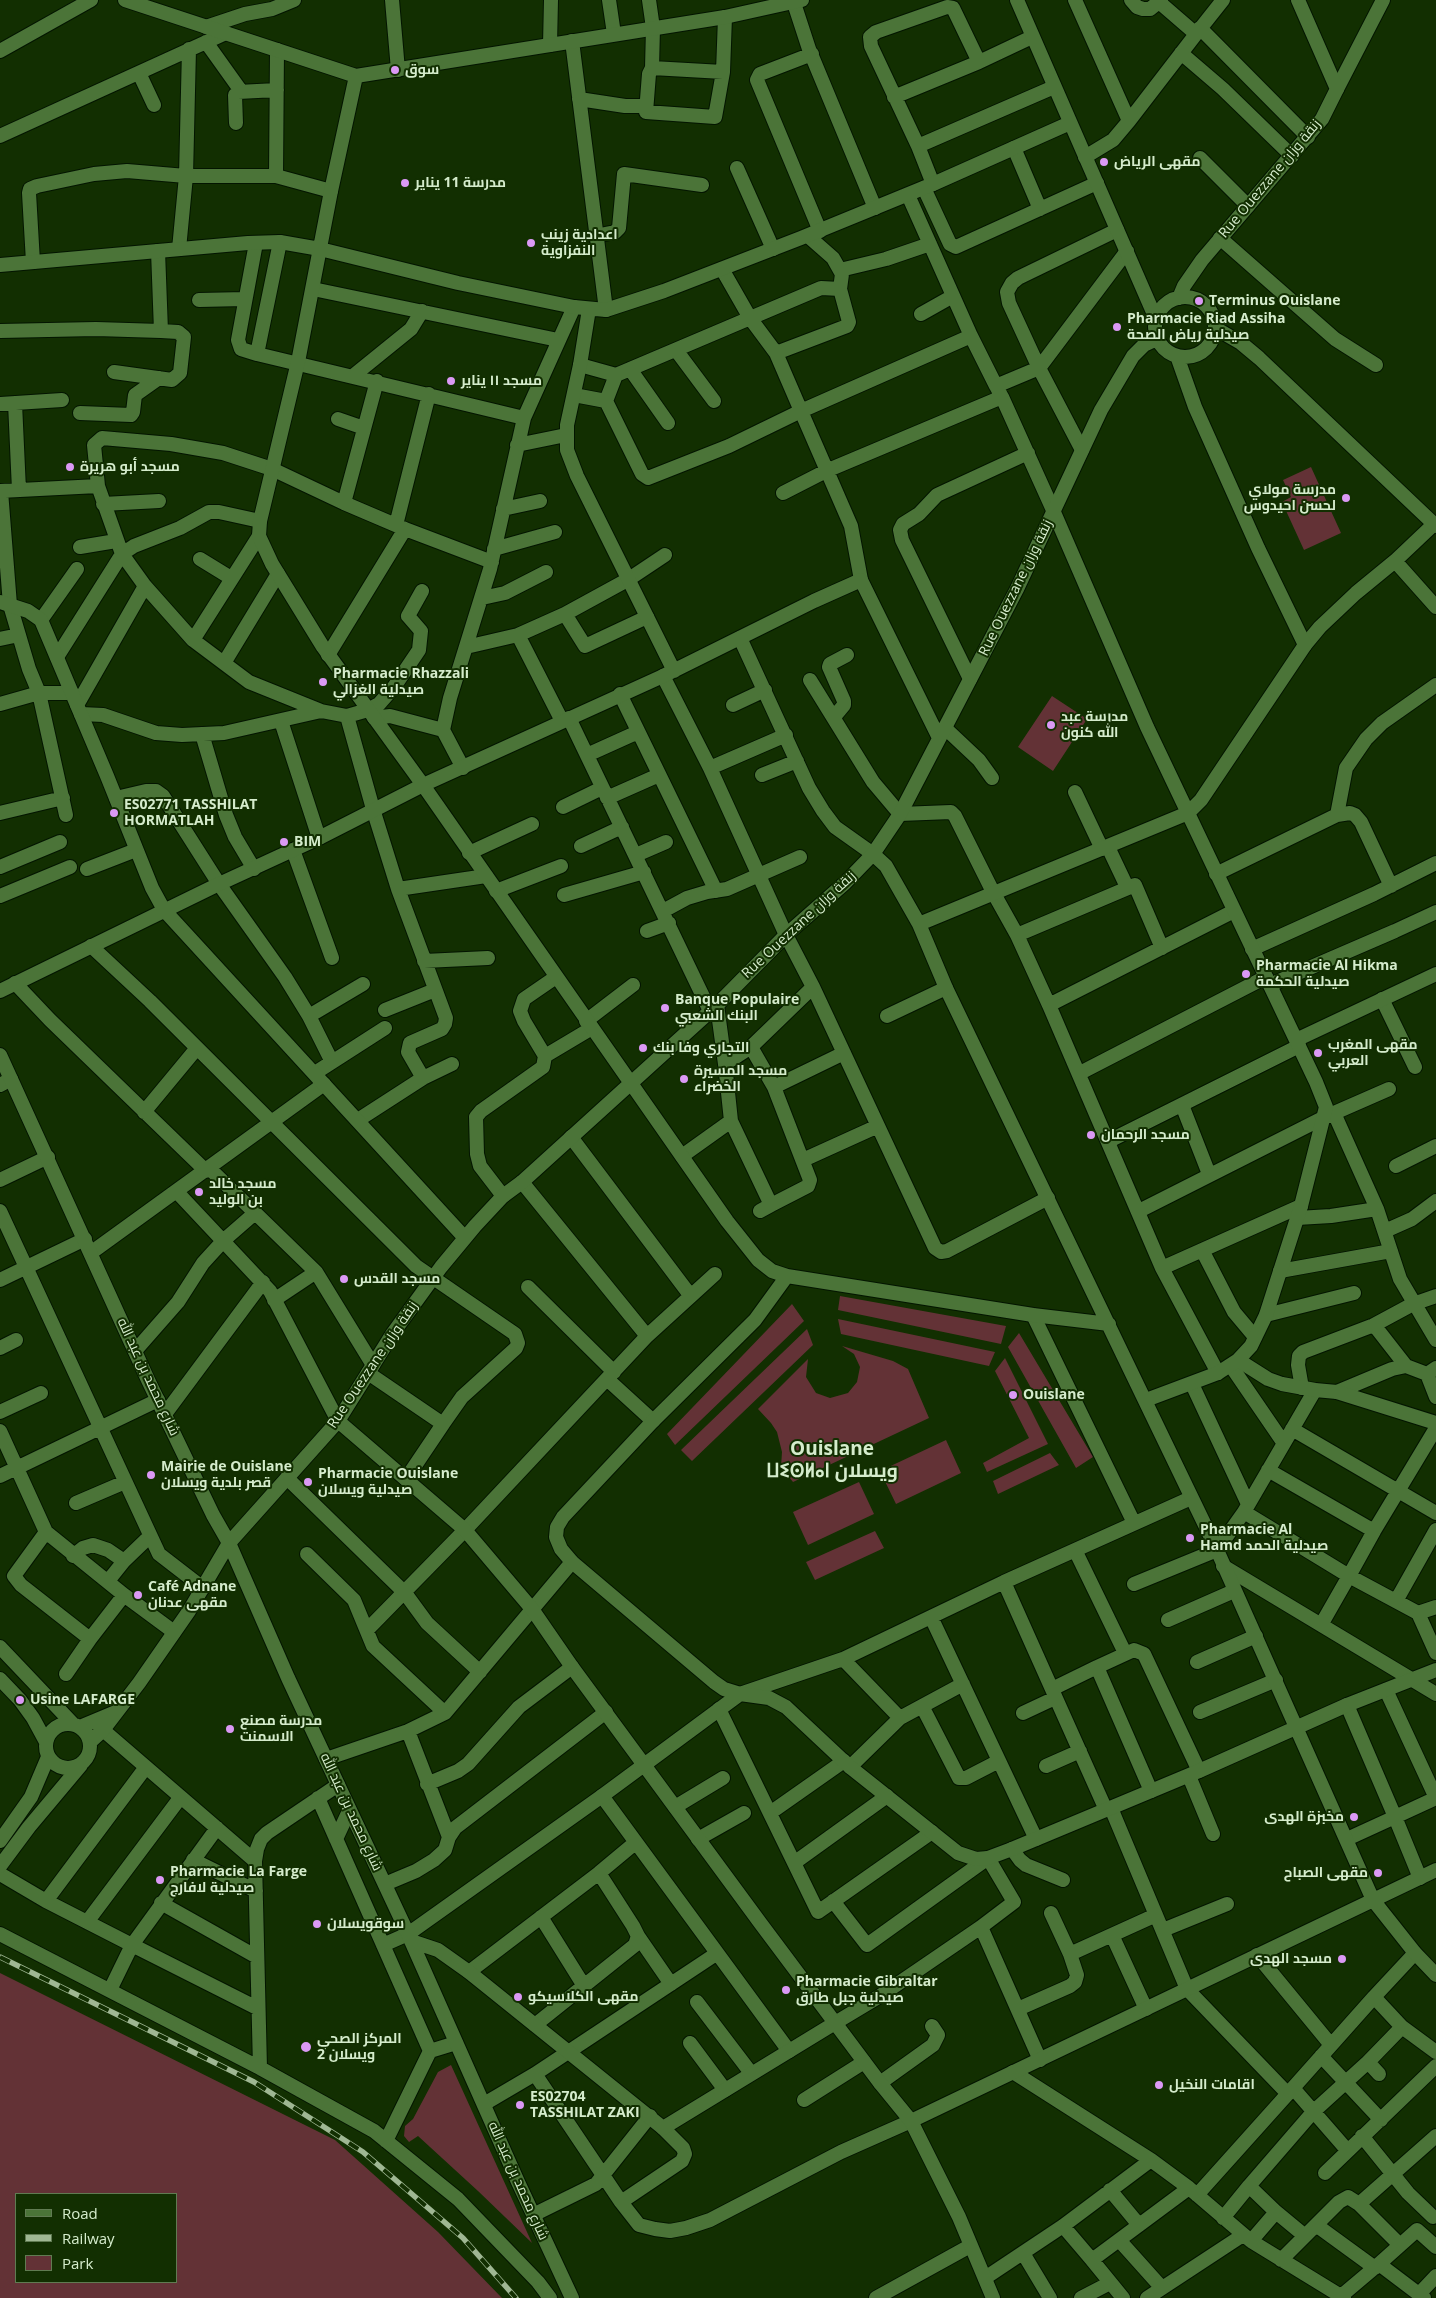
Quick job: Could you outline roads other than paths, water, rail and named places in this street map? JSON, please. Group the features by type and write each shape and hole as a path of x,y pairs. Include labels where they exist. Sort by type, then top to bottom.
{"street":[{"path":"0,50 91,0"},
{"path":"126,0 356,76 725,17 796,1 812,54 875,208"},
{"path":"206,27 245,14 272,9 294,0"},
{"path":"392,0 398,70"},
{"path":"550,0 550,45"},
{"path":"609,0 614,34"},
{"path":"649,0 653,28 652,68 646,112 651,114 715,117 723,72 725,17"},
{"path":"1017,0 1156,319 1155,332 1157,339 1165,350 1177,356 1190,356 1203,351 1211,341 1215,328 1212,315 1204,305 1193,298 1179,298 1167,303 1156,319"},
{"path":"1075,0 1129,121"},
{"path":"1131,0 1136,7 1144,9 1150,8 1160,1 1198,31 1308,137"},
{"path":"1086,157 1113,140 1223,0"},
{"path":"1298,0 1337,89"},
{"name":"Rue Ouezzane زنقة وزان","path":"1179,298 1191,274 1322,119 1383,0"},
{"path":"979,62 953,8 947,7 876,32 870,37 871,46 918,146 929,186 950,244 956,247 1097,183"},
{"path":"0,136 226,33"},
{"path":"894,97 979,62 1032,37"},
{"path":"572,41 595,236 606,310"},
{"path":"206,42 241,91"},
{"path":"180,249 186,176 189,49"},
{"path":"276,176 277,50"},
{"path":"1182,53 1223,88 1292,156"},
{"path":"776,352 847,326 849,322 840,289 842,274 834,258 814,233 757,80 760,74 812,54"},
{"path":"652,68 723,72"},
{"path":"139,72 154,105"},
{"path":"356,76 331,191 298,362 260,521 260,536 278,574 328,655 423,785 727,1222 758,1260 772,1270 787,1276 1033,1316 1109,1324"},
{"path":"918,146 1054,87"},
{"path":"236,123 235,95 241,91 277,90"},
{"path":"579,99 625,106 646,106"},
{"path":"0,265 280,242 458,283 574,307 606,310 722,269 908,195 1070,122"},
{"path":"1014,148 1040,209"},
{"path":"1200,158 1248,206"},
{"path":"737,168 773,249"},
{"path":"33,262 30,189 94,174 127,171 186,176 276,176 331,191"},
{"path":"595,236 615,232 619,228 624,174 702,185"},
{"path":"908,195 971,336 1028,453 1124,676 1329,1115 1377,1208 1400,1279 1413,1304 1436,1340"},
{"path":"1082,450 1039,368 1009,303 1009,288 1018,278 1117,230"},
{"path":"1220,238 1335,340 1376,365"},
{"path":"257,354 280,242"},
{"path":"256,243 238,345 241,349 524,418"},
{"path":"840,270 886,260 930,244"},
{"path":"158,251 161,331"},
{"path":"783,493 826,471 999,392 1039,368 1127,251"},
{"path":"722,269 750,318 776,352 851,526 861,580 942,733 979,760 992,778"},
{"path":"580,365 616,375 821,288 840,289"},
{"path":"313,289 558,340"},
{"path":"921,314 953,296"},
{"path":"199,300 245,299"},
{"path":"463,768 443,730 450,698 482,598 524,418 574,307"},
{"path":"589,309 566,435 567,450 573,467 647,616 668,673 759,876 935,1248 941,1252 947,1252 1048,1198"},
{"path":"353,376 411,330 422,311"},
{"path":"919,924 1188,813 1201,800 1305,644 1356,593 1435,525 1259,358 1241,343 1215,328"},
{"path":"0,331 96,329 161,331 178,332 184,337 180,373 172,380 114,372"},
{"path":"616,375 606,402 642,474 648,478 729,446 801,411 971,336"},
{"name":"Rue Ouezzane زنقة وزان","path":"90,1742 104,1730 174,1632 203,1588 229,1543 338,1421 393,1332 465,1238 503,1196 522,1182 713,1008 786,935 845,883 873,854 900,814 1017,589 1101,410 1133,356 1144,345 1157,339"},
{"path":"676,350 714,401"},
{"path":"1177,356 1199,416 1258,548 1305,644"},
{"path":"630,369 668,423"},
{"path":"80,413 131,414 134,412 136,395 159,378"},
{"path":"344,503 377,381"},
{"path":"328,655 400,527 429,394"},
{"path":"574,395 606,402"},
{"path":"0,404 62,400"},
{"path":"15,403 20,490"},
{"path":"338,419 364,428"},
{"path":"518,445 566,435"},
{"path":"443,730 390,716 371,714 347,716 321,711 249,682 193,640 145,586 119,547 98,486 94,445 102,438 171,444 223,453 272,469 400,527 493,555 555,532"},
{"path":"970,679 906,548 900,530 904,524 919,514 937,495 1028,453"},
{"path":"66,815 39,693 29,669 19,635 5,604 1,491 98,486"},
{"path":"503,509 540,500"},
{"path":"104,504 160,501"},
{"path":"80,547 134,546 180,528 209,512 219,512 260,521"},
{"path":"193,640 260,536"},
{"path":"57,657 119,547"},
{"path":"466,647 518,635 565,614 629,579 665,555"},
{"path":"200,559 232,578"},
{"path":"1395,560 1436,607"},
{"path":"41,620 77,569"},
{"path":"482,598 505,593 546,572"},
{"path":"224,663 278,574"},
{"path":"0,991 164,910 319,838 423,785 668,673 861,580"},
{"path":"77,704 145,586"},
{"path":"371,714 394,687 419,650 421,632 408,616 422,591"},
{"path":"5,604 28,611 41,620 152,888 164,910 465,1238"},
{"path":"565,614 585,646 647,616"},
{"path":"0,639 19,635"},
{"path":"518,635 587,755 666,917 713,1008 726,1064 731,1121 765,1208 808,1186 810,1180 774,1087 751,1047"},
{"path":"740,638 809,788 835,827 873,854 886,866 919,924 946,988 1146,1400 1216,1550 1276,1680 1373,1900 1415,1953 1436,1975"},
{"path":"834,717 844,705 830,664 848,654"},
{"path":"810,680 873,782 900,814 953,813 1017,935 1080,1073 1162,1268 1218,1373"},
{"path":"1337,815 1346,768 1366,739 1382,723 1436,685"},
{"path":"733,705 765,690"},
{"path":"0,704 39,693 77,704 103,715 156,732 202,734 224,733 321,711"},
{"path":"620,694 716,891"},
{"path":"347,716 398,889 446,1018 442,1029 410,1043 407,1048 423,1078"},
{"path":"281,721 319,838"},
{"path":"587,755 638,732"},
{"path":"202,734 226,814 235,837 254,869"},
{"path":"710,768 786,735"},
{"path":"762,775 797,761"},
{"path":"563,807 658,775"},
{"path":"116,798 146,791 156,791 163,796 219,884 285,977 309,1016 332,1062"},
{"path":"1075,792 1126,887"},
{"path":"0,813 63,798"},
{"path":"1216,874 1337,815 1350,814 1355,815 1361,822 1391,886"},
{"path":"469,853 532,824"},
{"path":"581,846 622,827"},
{"path":"0,867 60,842"},
{"path":"636,855 666,842"},
{"path":"87,869 136,850"},
{"path":"294,850 332,958"},
{"path":"647,931 687,898 727,889 800,857"},
{"path":"1252,948 1391,886 1436,863"},
{"path":"496,891 561,866"},
{"path":"0,896 70,867"},
{"path":"564,896 644,872"},
{"path":"398,889 486,876"},
{"path":"1017,935 1126,887 1136,886 1162,948"},
{"path":"1049,1005 1234,911"},
{"path":"1080,1073 1268,981 1395,931 1436,912"},
{"path":"91,946 197,1048 271,1124 416,1266 515,1334 518,1343 516,1348 462,1397 406,1479"},
{"path":"424,960 488,958"},
{"path":"1109,1140 1182,1105 1382,999 1436,974"},
{"path":"503,1196 480,1166 477,1154 476,1117 481,1111 546,1064 545,1056 520,1011 524,999 556,977"},
{"path":"16,982 50,1020 144,1112 255,1213 316,1272 370,1369 443,1424"},
{"path":"309,1016 363,984"},
{"path":"545,1056 589,1024 633,985"},
{"path":"726,1064 751,1047 813,987"},
{"path":"887,1016 946,988"},
{"path":"385,1010 435,990"},
{"path":"1382,999 1415,1067"},
{"path":"315,1073 385,1028"},
{"path":"144,1112 197,1048"},
{"path":"774,1087 844,1053"},
{"name":"شارع محمد بن عبد الله","path":"0,1055 6,1082 48,1157 135,1351 213,1515 229,1543 349,1811 410,1938 533,2215 572,2298"},
{"path":"358,1120 423,1078 452,1064"},
{"path":"92,1252 324,1084"},
{"path":"1139,1211 1329,1115 1389,1089"},
{"path":"1182,1105 1209,1174"},
{"path":"1146,1400 1218,1373 1234,1363 1251,1346 1266,1315 1329,1115"},
{"path":"682,1156 731,1121"},
{"path":"803,1160 878,1126"},
{"path":"572,1137 690,1295"},
{"path":"1396,1166 1436,1146"},
{"path":"0,1180 48,1157"},
{"path":"522,1182 647,1336"},
{"path":"177,1192 263,1282 338,1421 465,1530 532,1609 572,1667 698,1839 880,2084 910,2121 959,2217 985,2278 988,2296"},
{"path":"1384,1231 1412,1219 1436,1201"},
{"path":"1162,1268 1202,1250 1299,1212 1331,1216 1377,1208"},
{"path":"135,1351 178,1302 203,1263 224,1240 255,1213"},
{"path":"1,1214 159,1554 203,1588"},
{"path":"0,1280 85,1238"},
{"path":"1202,1250 1234,1312 1255,1337"},
{"path":"1280,1271 1391,1252"},
{"path":"274,1300 316,1272"},
{"path":"367,1630 465,1530 647,1336 715,1274"},
{"path":"787,1276 755,1320 653,1421 563,1517 557,1527 556,1537 561,1549 572,1562 714,1682 724,1689 740,1694 768,1698 786,1707 847,1764 958,1853 976,1859 988,1858"},
{"path":"165,1414 263,1282"},
{"path":"528,1287 653,1421"},
{"path":"1266,1315 1354,1293"},
{"path":"1134,1584 1216,1550 1246,1508 1292,1429 1308,1389 1298,1366 1299,1356 1303,1352 1374,1325 1413,1304 1436,1296"},
{"path":"1033,1316 1134,1524"},
{"path":"1374,1325 1406,1366"},
{"path":"0,1348 16,1340"},
{"path":"1234,1363 1268,1379 1308,1389 1336,1392 1436,1423"},
{"path":"1234,1363 1283,1442"},
{"path":"1336,1392 1385,1372 1406,1366 1432,1371 1436,1397"},
{"path":"1192,1384 1246,1508 1349,1576 1418,1614 1436,1653"},
{"path":"0,1412 41,1394"},
{"path":"0,1476 100,1426 158,1400"},
{"path":"1321,1625 1374,1531 1436,1428"},
{"path":"1292,1429 1436,1513"},
{"path":"0,1431 46,1532 74,1556 174,1632"},
{"path":"1268,1470 1374,1531"},
{"path":"287,1478 405,1593 427,1623 480,1672"},
{"path":"76,1503 125,1482"},
{"path":"383,1945 410,1938 740,1694 843,1659 1004,1582 1191,1498"},
{"path":"1396,1601 1436,1530"},
{"path":"46,1532 14,1573 14,1578 90,1639"},
{"path":"108,1581 124,1561 150,1536"},
{"path":"74,1556 83,1548 93,1545 108,1550 124,1561"},
{"path":"1075,1550 1125,1653"},
{"path":"307,1554 354,1600 373,1646 445,1713"},
{"path":"326,1759 408,1731 445,1713 572,1562"},
{"path":"1223,1566 1436,1694"},
{"path":"1004,1582 1156,1915 1187,1989 1313,2112 1347,2150"},
{"path":"1168,1620 1234,1591"},
{"path":"66,1674 124,1595"},
{"path":"1418,1614 1436,1607"},
{"path":"931,1617 1036,1839"},
{"path":"1197,1662 1256,1636"},
{"path":"0,1647 76,1726 87,1734 90,1742 90,1752 86,1759 57,1792 0,1866"},
{"path":"1023,1713 1097,1667 1125,1653 1134,1650 1140,1651 1148,1658 1194,1774 1213,1834"},
{"path":"843,1659 900,1718"},
{"path":"427,1784 458,1771 468,1764 519,1707 572,1667"},
{"path":"1097,1667 1151,1791"},
{"path":"833,1901 867,1945 988,1858 1194,1774 1297,1727 1436,1670"},
{"path":"0,1679 29,1712 46,1742 48,1757 31,1797 0,1841"},
{"path":"1200,1712 1276,1680"},
{"path":"770,1813 847,1764 900,1718 963,1684"},
{"path":"1347,1839 1436,1798 1386,1690"},
{"path":"922,1706 959,1778 966,1778 999,1761"},
{"path":"1347,1706 1420,1878"},
{"path":"719,1709 818,1912 932,1832"},
{"path":"46,1742 50,1733 57,1726 76,1726 116,1712"},
{"path":"385,1884 416,1871 434,1860 445,1850 449,1836 455,1828 606,1712"},
{"path":"104,1730 180,1798 255,1861"},
{"path":"408,1731 427,1784 449,1836"},
{"path":"1046,1766 1080,1751"},
{"path":"48,1757 54,1764 68,1769 76,1767 86,1759"},
{"path":"46,1901 146,1767"},
{"path":"675,1807 723,1778"},
{"path":"260,2068 257,2008 255,1861 261,1839 338,1784"},
{"path":"602,1796 716,1954 789,2051"},
{"path":"794,1863 887,1796"},
{"path":"87,1922 180,1798"},
{"path":"318,1798 430,2051"},
{"path":"336,1839 349,1811"},
{"path":"698,1839 744,1813"},
{"path":"110,1990 132,1945 217,1828"},
{"path":"469,1972 635,1843"},
{"path":"1012,1849 1026,1865 1063,1880"},
{"path":"663,2128 880,1996 1014,1902 988,1858"},
{"path":"193,1860 256,1891"},
{"path":"535,2074 603,2176 639,2225 670,2231 686,2228 710,2220 841,2152 1040,2060 1436,1870"},
{"path":"599,1872 638,1936 671,1984"},
{"path":"0,1874 46,1901 257,2008"},
{"path":"161,1903 256,1957"},
{"path":"1162,1930 1227,1904"},
{"path":"1018,2009 1070,1986 1077,1975 1070,1954 1051,1913"},
{"path":"1070,1954 1156,1915"},
{"path":"541,1917 584,1986"},
{"path":"981,1926 1040,2060"},
{"path":"0,1934 260,2068 374,2131 458,2199 538,2282 550,2298"},
{"path":"1112,1935 1146,2009"},
{"path":"535,2025 635,1945 638,1936"},
{"path":"410,1938 438,1950 469,1972 650,2116 683,2148 685,2154 682,2161 621,2202"},
{"path":"1092,2260 1139,2225 1193,2191 1290,2091 1374,1996 1415,1953"},
{"path":"484,2104 535,2074 716,1954"},
{"path":"1257,1955 1331,2045"},
{"path":"1374,1996 1402,2027 1436,2052"},
{"path":"698,2002 751,2073"},
{"path":"880,2084 933,2045 938,2035 932,2026"},
{"path":"1223,2218 1313,2112 1368,2062 1402,2027"},
{"path":"386,2141 430,2051 456,2043"},
{"path":"690,2043 725,2090"},
{"path":"1321,2056 1381,2120"},
{"path":"804,2100 864,2062"},
{"path":"1368,2062 1379,2074"},
{"path":"1325,2173 1436,2066"},
{"path":"1013,2072 1151,2160 1193,2191 1247,2238 1338,2296 1377,2266 1435,2216 1393,2175 1362,2136"},
{"path":"533,2215 586,2190 603,2176 650,2116"},
{"path":"1359,2204 1436,2136"},
{"path":"985,2278 1063,2226 1151,2160"},
{"path":"1249,2186 1305,2236"},
{"path":"1110,2190 1139,2225"},
{"path":"1281,2260 1344,2198 1352,2198 1400,2245"},
{"path":"1147,2298 1247,2238 1276,2212"},
{"path":"1316,2225 1421,2296 1436,2276"},
{"path":"1063,2226 1123,2298"},
{"path":"1417,2230 1436,2247"},
{"path":"1119,2240 1162,2288"},
{"path":"876,2298 970,2246"},
{"path":"1023,2253 1050,2298"},
{"path":"1080,2298 1110,2283"}],"railway":[{"path":"0,1957 254,2082 363,2152 463,2238 516,2298"}],"place":[{"name":"سوق","path":"395,70"},
{"name":"مقهى الرياض","path":"1104,162"},
{"name":"مدرسة 11 يناير","path":"405,183"},
{"name":"اعدادية زينب النفزاوية","path":"531,243"},
{"name":"Terminus Ouislane","path":"1199,301"},
{"name":"Pharmacie Riad Assiha صيدلية رياض الصحة","path":"1117,327"},
{"name":"مسجد ١١ يناير","path":"451,381"},
{"name":"مسجد أبو هريرة","path":"70,467"},
{"name":"مدرسة مولاي لحسن احيدوس","path":"1346,498"},
{"name":"Pharmacie Rhazzali صيدلية الغزالي","path":"323,682"},
{"name":"مدرسة عبد الله كنون","path":"1051,725"},
{"name":"ES02771 TASSHILAT HORMATLAH","path":"114,813"},
{"name":"BIM","path":"284,842"},
{"name":"Pharmacie Al Hikma صيدلية الحكمة","path":"1246,974"},
{"name":"Banque Populaire البنك الشعبي","path":"665,1008"},
{"name":"التجاري وفا بنك","path":"643,1048"},
{"name":"مقهى المغرب العربي","path":"1318,1053"},
{"name":"مسجد المسيرة الخضراء","path":"684,1079"},
{"name":"مسجد الرحمان","path":"1091,1135"},
{"name":"مسجد خالد بن الوليد","path":"199,1192"},
{"name":"مسجد القدس","path":"344,1279"},
{"name":"Ouislane","path":"1013,1395"},
{"name":"Mairie de Ouislane قصر بلدية ويسلان","path":"151,1475"},
{"name":"Pharmacie Ouislane صيدلية ويسلان","path":"308,1482"},
{"name":"Pharmacie Al Hamd صيدلية الحمد","path":"1190,1538"},
{"name":"Café Adnane مقهى عدنان","path":"138,1595"},
{"name":"Usine LAFARGE","path":"20,1700"},
{"name":"مدرسة مصنع الاسمنت","path":"230,1729"},
{"name":"مخبزة الهدى","path":"1354,1817"},
{"name":"مقهى الصباح","path":"1378,1873"},
{"name":"Pharmacie La Farge صيدلية لافارج","path":"160,1880"},
{"name":"سوقويسلان","path":"317,1924"},
{"name":"مسجد الهدى","path":"1342,1959"},
{"name":"Pharmacie Gibraltar صيدلية جبل طارق","path":"786,1990"},
{"name":"مقهى الكلاسيكو","path":"518,1997"},
{"name":"المركز الصحي ويسلان 2","path":"306,2047"},
{"name":"اقامات النخيل","path":"1159,2085"},
{"name":"ES02704 TASSHILAT ZAKI","path":"520,2105"}],"district":[{"name":"Ouislane ⵡⵉⵙⵍⴰⵏ ويسلان","path":"832,1461"}]}
